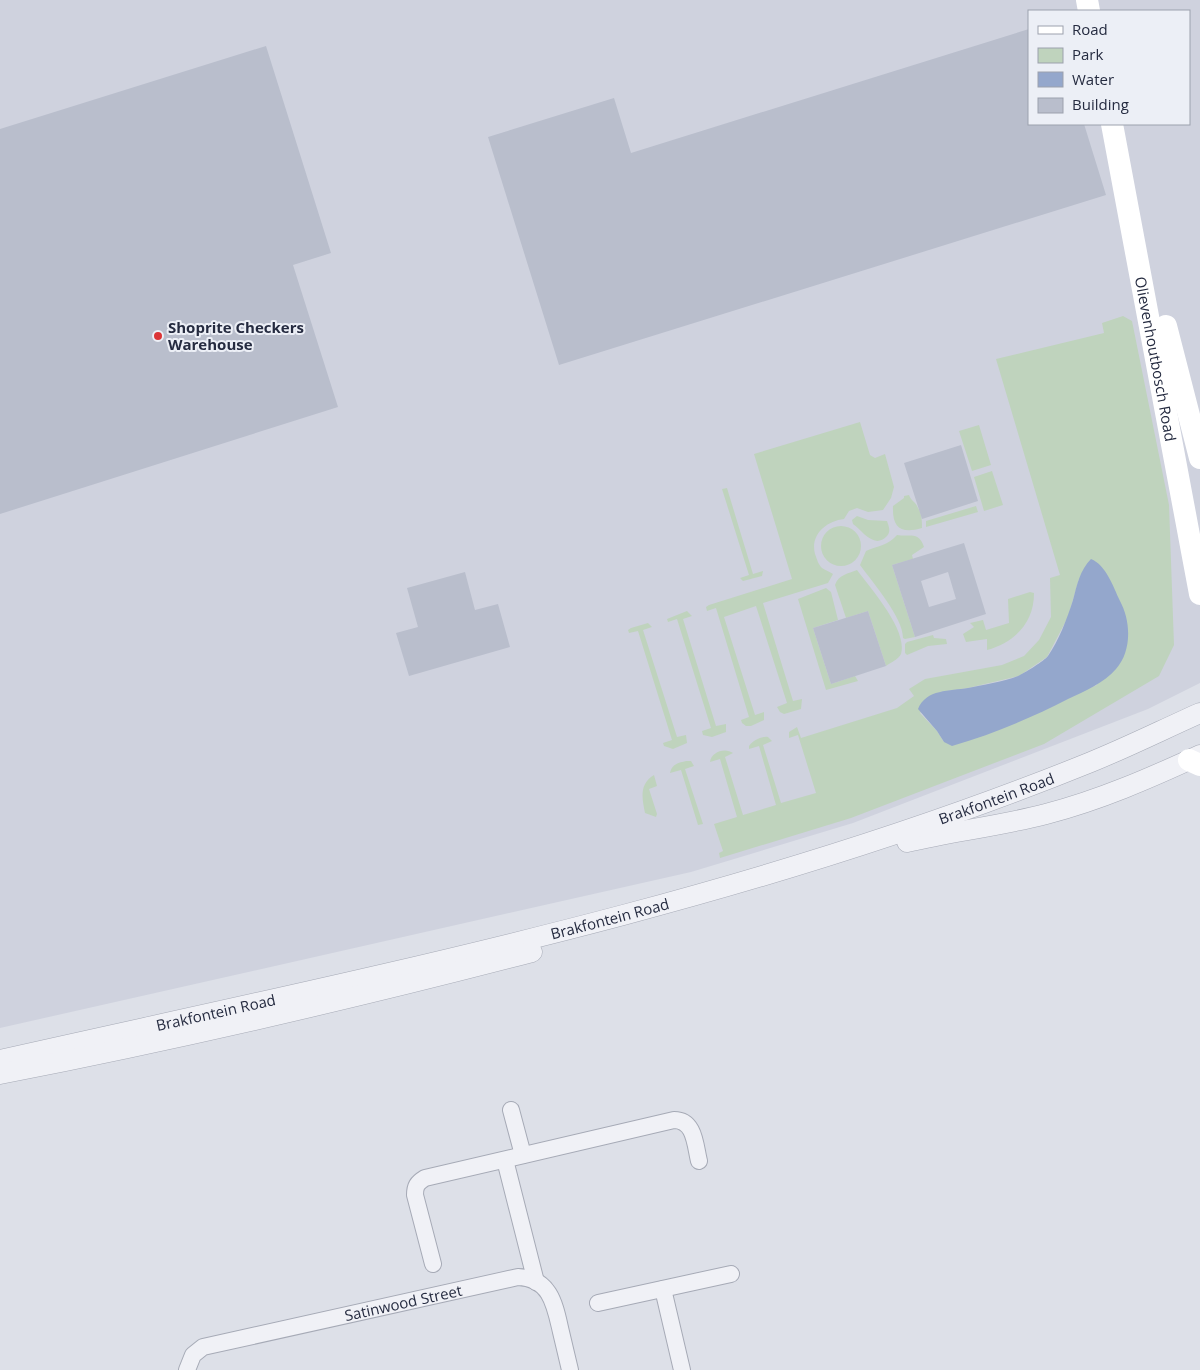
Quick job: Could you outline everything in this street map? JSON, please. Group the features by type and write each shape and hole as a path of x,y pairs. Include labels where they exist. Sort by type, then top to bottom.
{"main road":[{"name":"Olievenhoutbosch Road","path":"1112,125 1200,594"},
{"name":"Olievenhoutbosch Road","path":"1121,125 1170,348 1200,458"}],"street":[{"name":"Brakfontein Road","path":"0,1060 383,975 583,927 784,870 922,826 1010,794 1094,761 1200,713"},
{"name":"Brakfontein Road","path":"0,1074 128,1049 268,1017 396,987 604,934 878,849 919,839 1010,822 1067,808 1112,794 1196,760"},
{"path":"124,1032 133,1037 138,1037 255,1011 263,1013 268,1017"},
{"path":"511,1110 523,1155"},
{"path":"433,1264 415,1195 415,1188 425,1178 674,1120 682,1120 688,1123 699,1161"},
{"path":"505,1160 536,1282 546,1290 553,1300 570,1370"},
{"path":"598,1303 731,1274"},
{"name":"Satinwood Street","path":"187,1370 193,1355 210,1345 510,1278 524,1277 536,1282"},
{"path":"663,1289 682,1370"}],"shaded area":[{"path":"0,0 1200,0 1200,683 1148,709 853,823 691,872 0,1028"}],"green space":[{"path":"1123,316 1132,321 1169,505 1174,645 1159,676 1044,744 851,818 720,858 719,853 723,851 714,824 737,817 720,759 710,762 716,753 726,750 733,753 725,757 743,815 776,805 759,746 749,749 749,746 755,740 760,738 768,737 772,741 763,745 781,803 816,793 798,735 789,738 789,732 797,727 801,738 897,708 914,696 909,689 925,679 1002,665 1024,656 1039,640 1051,617 1050,578 1060,575 996,359 1104,333 1102,323","holes":["1079,579 1097,685 944,742 937,731 920,713 940,692 968,688 1019,676 1047,657 1068,617"]},
{"path":"860,422 870,455 875,458 885,454 894,487 891,498 883,510 868,512 857,508 849,511 844,519 831,523 817,535 814,547 815,554 823,569 833,574 828,583 763,603 793,701 802,699 801,709 784,714 777,707 787,703 756,606 724,617 755,715 764,712 764,720 751,726 746,726 741,720 749,717 716,608 707,611 706,607 792,579 754,454"},
{"path":"979,425 991,465 972,471 959,431"},
{"path":"992,471 1003,505 984,511 974,477"},
{"path":"727,488 753,574 763,571 762,576 743,581 740,578 749,575 722,489"},
{"path":"909,495 917,506 922,518 922,528 915,530 899,528 894,520 893,506 904,496"},
{"path":"976,506 978,512 926,527 926,521"},
{"path":"857,516 868,520 887,521 889,532 887,536 877,541 868,538 853,524 852,520"},
{"path":"837,526 845,526 852,529 858,535 861,546 858,557 852,563 845,566 837,566 830,563 824,557 821,550 821,542 824,535 830,529"},
{"path":"897,535 917,537 924,547 912,555 913,559 892,565 915,637 905,639 893,610 860,565 866,551 887,543"},
{"path":"857,570 887,610 899,633 902,644 901,654 886,666 868,611 846,618 835,585 841,576"},
{"path":"826,588 831,592 838,620 813,628 831,684 855,676 858,681 826,690 798,599"},
{"path":"1030,592 1034,593 1031,613 1027,622 1014,636 1006,642 987,650 987,639 966,642 963,634 974,627 970,623 983,620 986,630 1009,623 1008,599"},
{"path":"687,611 692,616 683,619 716,726 726,724 726,732 712,737 703,735 702,731 711,728 677,619 668,622 667,619"},
{"path":"648,623 652,627 643,630 677,737 686,735 687,743 673,749 664,746 663,743 672,740 638,631 629,633 628,630"},
{"path":"933,635 934,638 946,639 947,644 928,646 907,655 905,653 905,644 907,642"},
{"path":"691,761 694,766 685,769 703,824 698,825 681,770 670,773 678,763"},
{"path":"654,775 657,786 649,789 657,814 656,817 645,813 643,797 646,783"}],"water":[{"path":"1091,559 1105,571 1124,609 1128,627 1127,645 1125,654 1116,669 1094,686 1026,719 952,746 944,742 918,709 922,702 939,692 968,688 1015,677 1046,658 1052,650 1065,622 1079,578"}],"building":[{"path":"1028,29 1028,125 1084,125 1106,195 559,365 488,137 614,98 631,153"},
{"name":"Shoprite Checkers Warehouse","path":"266,46 331,253 293,265 338,407 0,514 0,129"},
{"path":"961,445 978,501 922,519 904,463"},
{"path":"964,543 986,614 915,637 892,565","holes":["948,572 956,599 929,607 921,581"]},
{"path":"465,572 475,610 498,604 510,647 409,676 396,633 418,627 407,588"},
{"path":"868,611 886,666 831,684 813,628"}],"place":[{"name":"Shoprite Checkers Warehouse","path":"158,336"}]}
